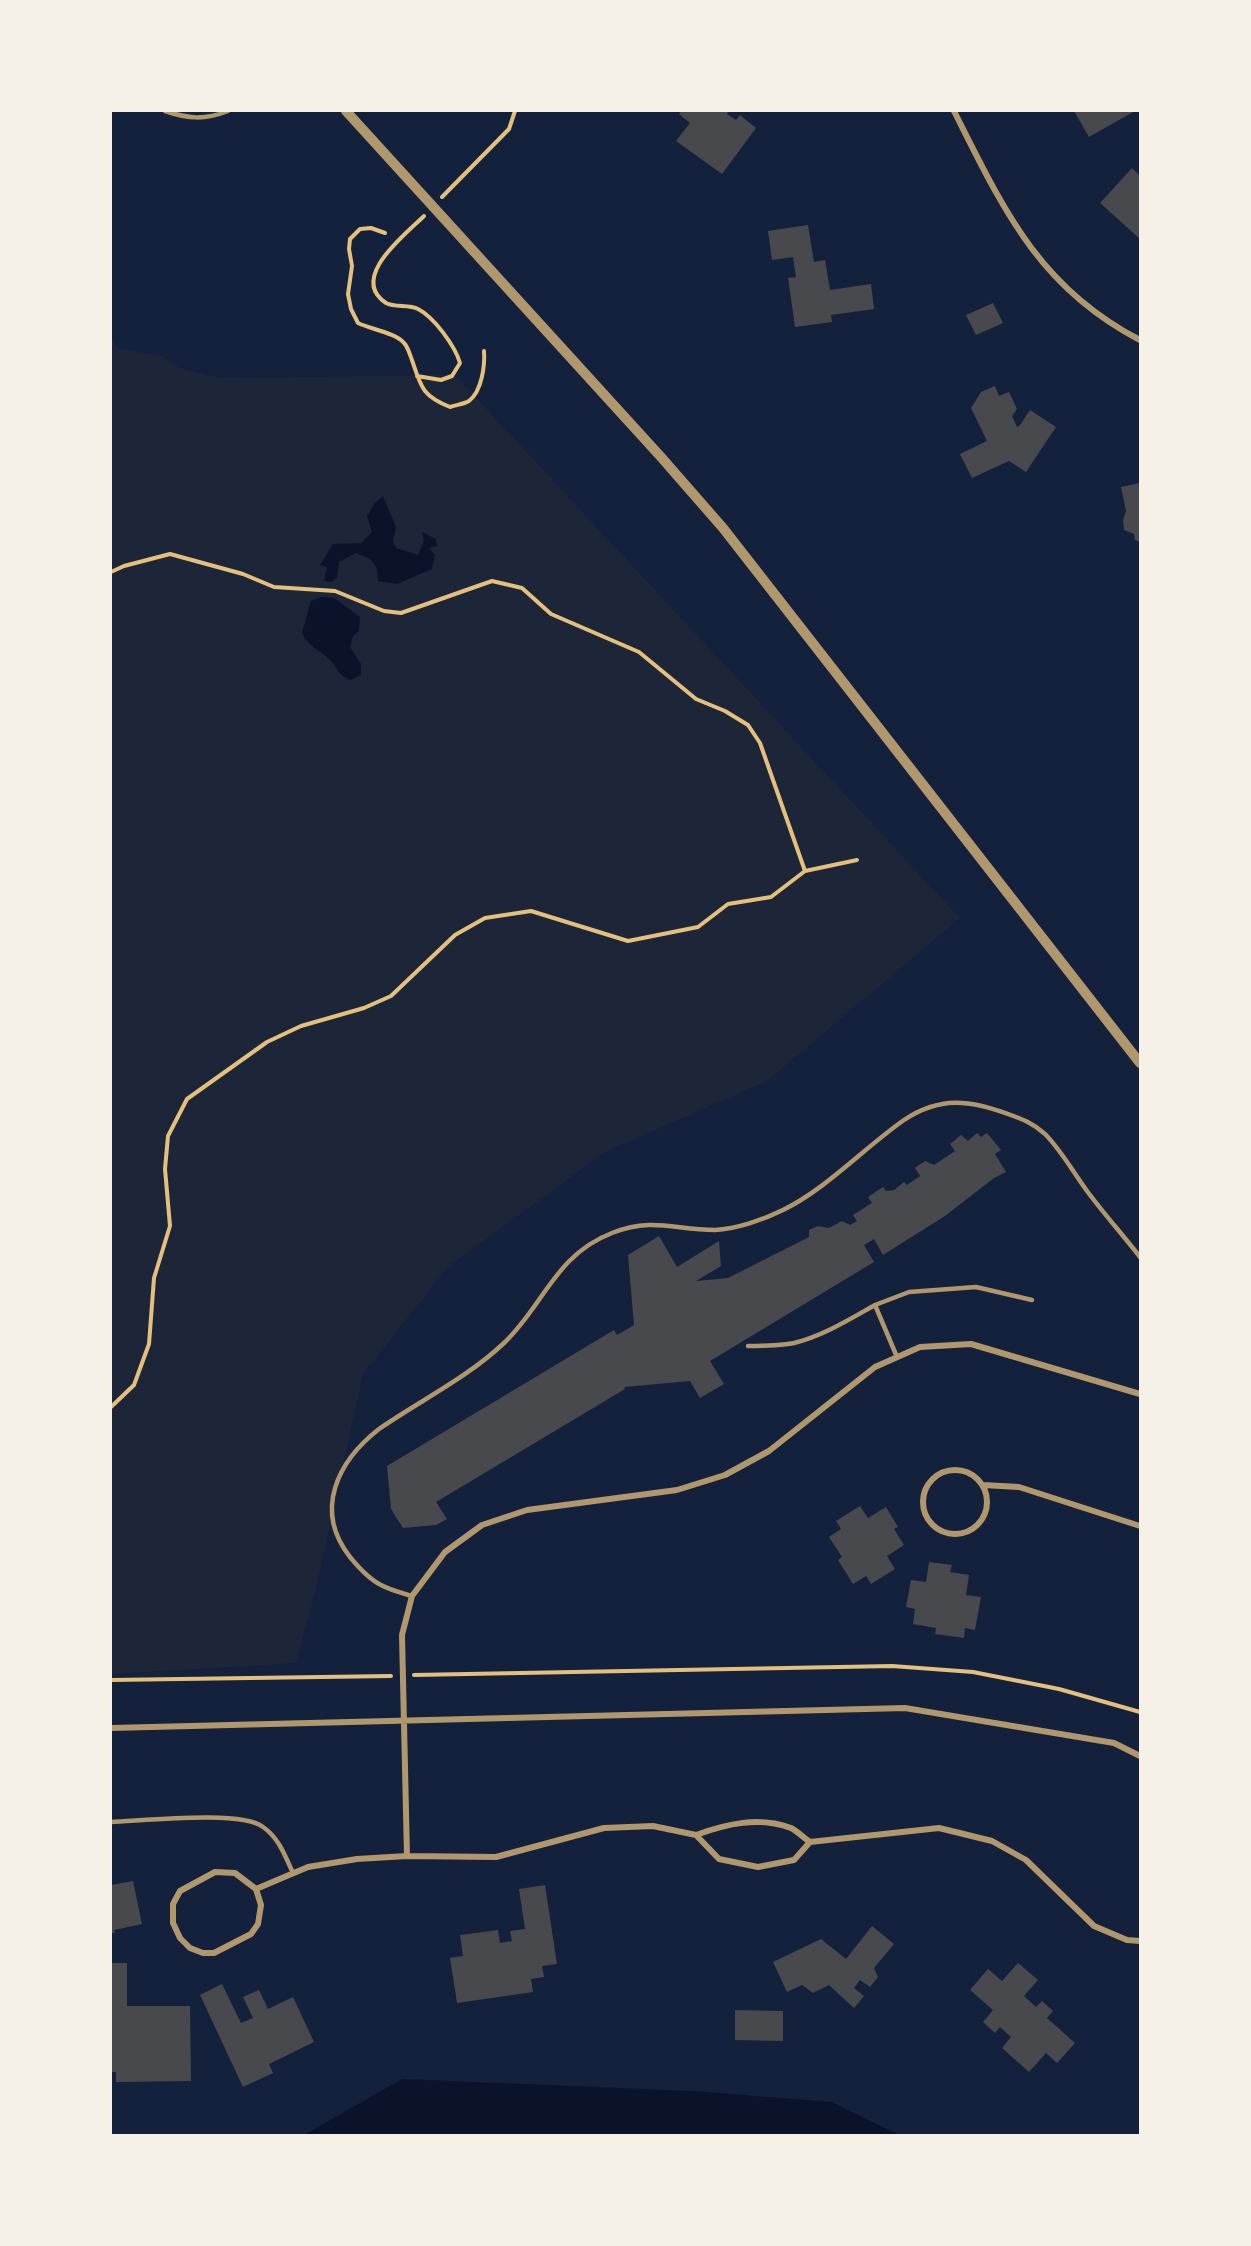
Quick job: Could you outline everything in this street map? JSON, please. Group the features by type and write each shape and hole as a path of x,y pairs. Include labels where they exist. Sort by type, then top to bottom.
{"street":[{"path":"346,111 723,528 1140,1063"},
{"path":"954,111 1014,225 1041,262 1086,305 1119,329 1140,340"},
{"path":"407,1856 402,1635 412,1596 445,1552 482,1526 527,1510 677,1490 725,1475 769,1451 875,1366 920,1347 971,1344 1140,1394"},
{"path":"983,1485 987,1495 986,1513 971,1530 960,1534 949,1533 932,1524 923,1503 924,1492 938,1474 955,1469 976,1476 983,1485 1018,1487 1140,1526"},
{"path":"111,1728 905,1708 1114,1743 1140,1756"},
{"path":"256,1889 308,1867 357,1858 496,1857 604,1828 653,1826 696,1835 724,1825 760,1821 792,1828 810,1842"},
{"path":"696,1835 719,1859 758,1867 794,1860 810,1842 939,1828 992,1841 1026,1860 1094,1926 1127,1940 1140,1941"},
{"path":"215,1872 235,1873 256,1889 261,1905 258,1924 250,1934 214,1953 203,1953 190,1947 180,1938 173,1923 173,1904 180,1891 215,1872"}],"lane":[{"path":"165,111 183,118 206,118 228,111"},
{"path":"412,1596 382,1586 368,1576 343,1548 336,1532 333,1514 336,1481 343,1467 365,1440 379,1429 482,1362 506,1341 559,1270 582,1249 611,1233 648,1224 717,1230 767,1217 784,1210 814,1190 906,1119 936,1105 974,1102 1025,1118 1045,1134 1140,1257"},
{"path":"748,1346 795,1343 837,1326 875,1305 909,1292 976,1287 1032,1300"},
{"path":"875,1305 897,1357"},
{"path":"111,1822 234,1818 253,1822 262,1825 277,1840 293,1873"}],"path":[{"path":"442,198 509,129 515,111"},
{"path":"417,376 441,380 452,376 460,363 456,348 441,330 418,309 387,304 375,291 372,280 377,265 425,215"},
{"path":"385,233 371,228 360,229 350,240 352,266 348,294 351,309 358,323 376,331 391,333 404,343 417,376 431,399 450,407 470,400 480,383 485,366 484,351"},
{"path":"111,572 124,566 170,554 243,574 274,587 335,591 384,611 401,613 492,581 522,588 551,614 639,652 696,699 748,725 760,743 805,871"},
{"path":"111,1407 134,1385 149,1344 154,1278 170,1226 165,1168 168,1136 187,1099 267,1042 301,1026 364,1008 391,996 455,935 485,918 531,911 628,941 698,927 728,904 771,897 805,871 857,860"},
{"path":"111,1680 892,1666 973,1672 1059,1689 1140,1712"}],"shaded area":[{"path":"111,338 118,349 162,356 186,370 220,378 455,375 960,918 767,1081 605,1152 448,1267 363,1374 316,1589 296,1663 111,1674"},
{"path":"383,496 396,527 393,541 396,548 418,555 424,541 422,532 436,539 437,546 429,548 435,555 432,569 397,584 378,581 377,569 373,562 356,553 339,562 337,577 332,582 324,581 327,567 320,565 333,544 361,543 372,532 367,516 374,504"},
{"path":"321,597 334,598 360,617 359,631 353,636 350,647 361,664 361,675 350,680 311,645 302,633 311,601"},
{"path":"402,2079 693,2091 832,2102 899,2135 304,2135"}],"building":[{"path":"681,111 729,111 727,114 736,120 740,115 756,128 722,174 676,141 690,123 679,114"},
{"path":"1074,111 1135,111 1089,137"},
{"path":"1132,168 1140,176 1140,239 1100,203"},
{"path":"808,225 814,262 825,260 830,290 871,284 874,309 831,315 832,322 795,327 788,278 796,277 793,257 772,260 768,231"},
{"path":"993,303 1003,323 976,335 966,315"},
{"path":"995,386 999,396 1009,392 1017,409 1012,416 1017,427 1030,410 1056,427 1026,472 1009,461 972,478 960,454 987,441 971,408 981,392"},
{"path":"1140,483 1140,542 1135,540 1134,534 1124,530 1123,520 1126,511 1121,487"},
{"path":"977,1133 981,1137 987,1133 1001,1150 995,1154 1006,1172 994,1178 945,1216 883,1255 874,1239 864,1245 874,1262 710,1361 724,1384 700,1398 690,1381 624,1387 625,1389 436,1502 447,1519 436,1525 403,1528 391,1509 387,1466 614,1330 617,1335 634,1325 628,1255 659,1236 677,1267 719,1241 721,1266 696,1281 728,1278 809,1237 809,1230 818,1226 829,1228 842,1221 850,1225 857,1221 853,1215 872,1203 868,1197 883,1187 886,1191 894,1190 904,1182 907,1185 920,1176 915,1168 925,1161 934,1165 955,1151 950,1144 961,1135 968,1141"},
{"path":"860,1506 868,1518 886,1507 898,1527 894,1529 904,1545 887,1556 895,1569 871,1584 866,1576 853,1584 838,1560 842,1557 829,1537 841,1529 836,1521"},
{"path":"929,1562 952,1565 950,1572 969,1575 966,1595 981,1597 975,1630 965,1628 964,1638 935,1634 936,1628 913,1624 915,1609 906,1607 911,1580 926,1582"},
{"path":"133,1881 142,1924 114,1930 115,1933 111,1933 111,1885"},
{"path":"545,1885 557,1964 542,1966 544,1977 531,1979 533,1992 457,2003 450,1958 463,1956 460,1935 498,1930 500,1943 512,1941 510,1931 525,1929 519,1889"},
{"path":"872,1926 894,1944 874,1968 878,1977 870,1987 860,1980 854,1988 864,1996 854,2008 829,1985 813,1993 802,1985 787,1992 773,1962 821,1939 846,1959"},
{"path":"111,1963 127,1963 127,2006 190,2006 191,2081 116,2082 116,2072 111,2072"},
{"path":"1018,1963 1038,1980 1024,1996 1036,2007 1042,2001 1053,2011 1047,2018 1075,2043 1057,2063 1046,2053 1029,2072 1002,2048 1011,2037 1000,2027 995,2033 983,2022 993,2010 970,1990 988,1969 1002,1981"},
{"path":"222,1984 241,2023 253,2018 243,1997 259,1990 268,2009 293,1997 314,2042 269,2064 273,2073 243,2087 200,1995"},
{"path":"735,2010 783,2011 783,2041 735,2040"}]}
